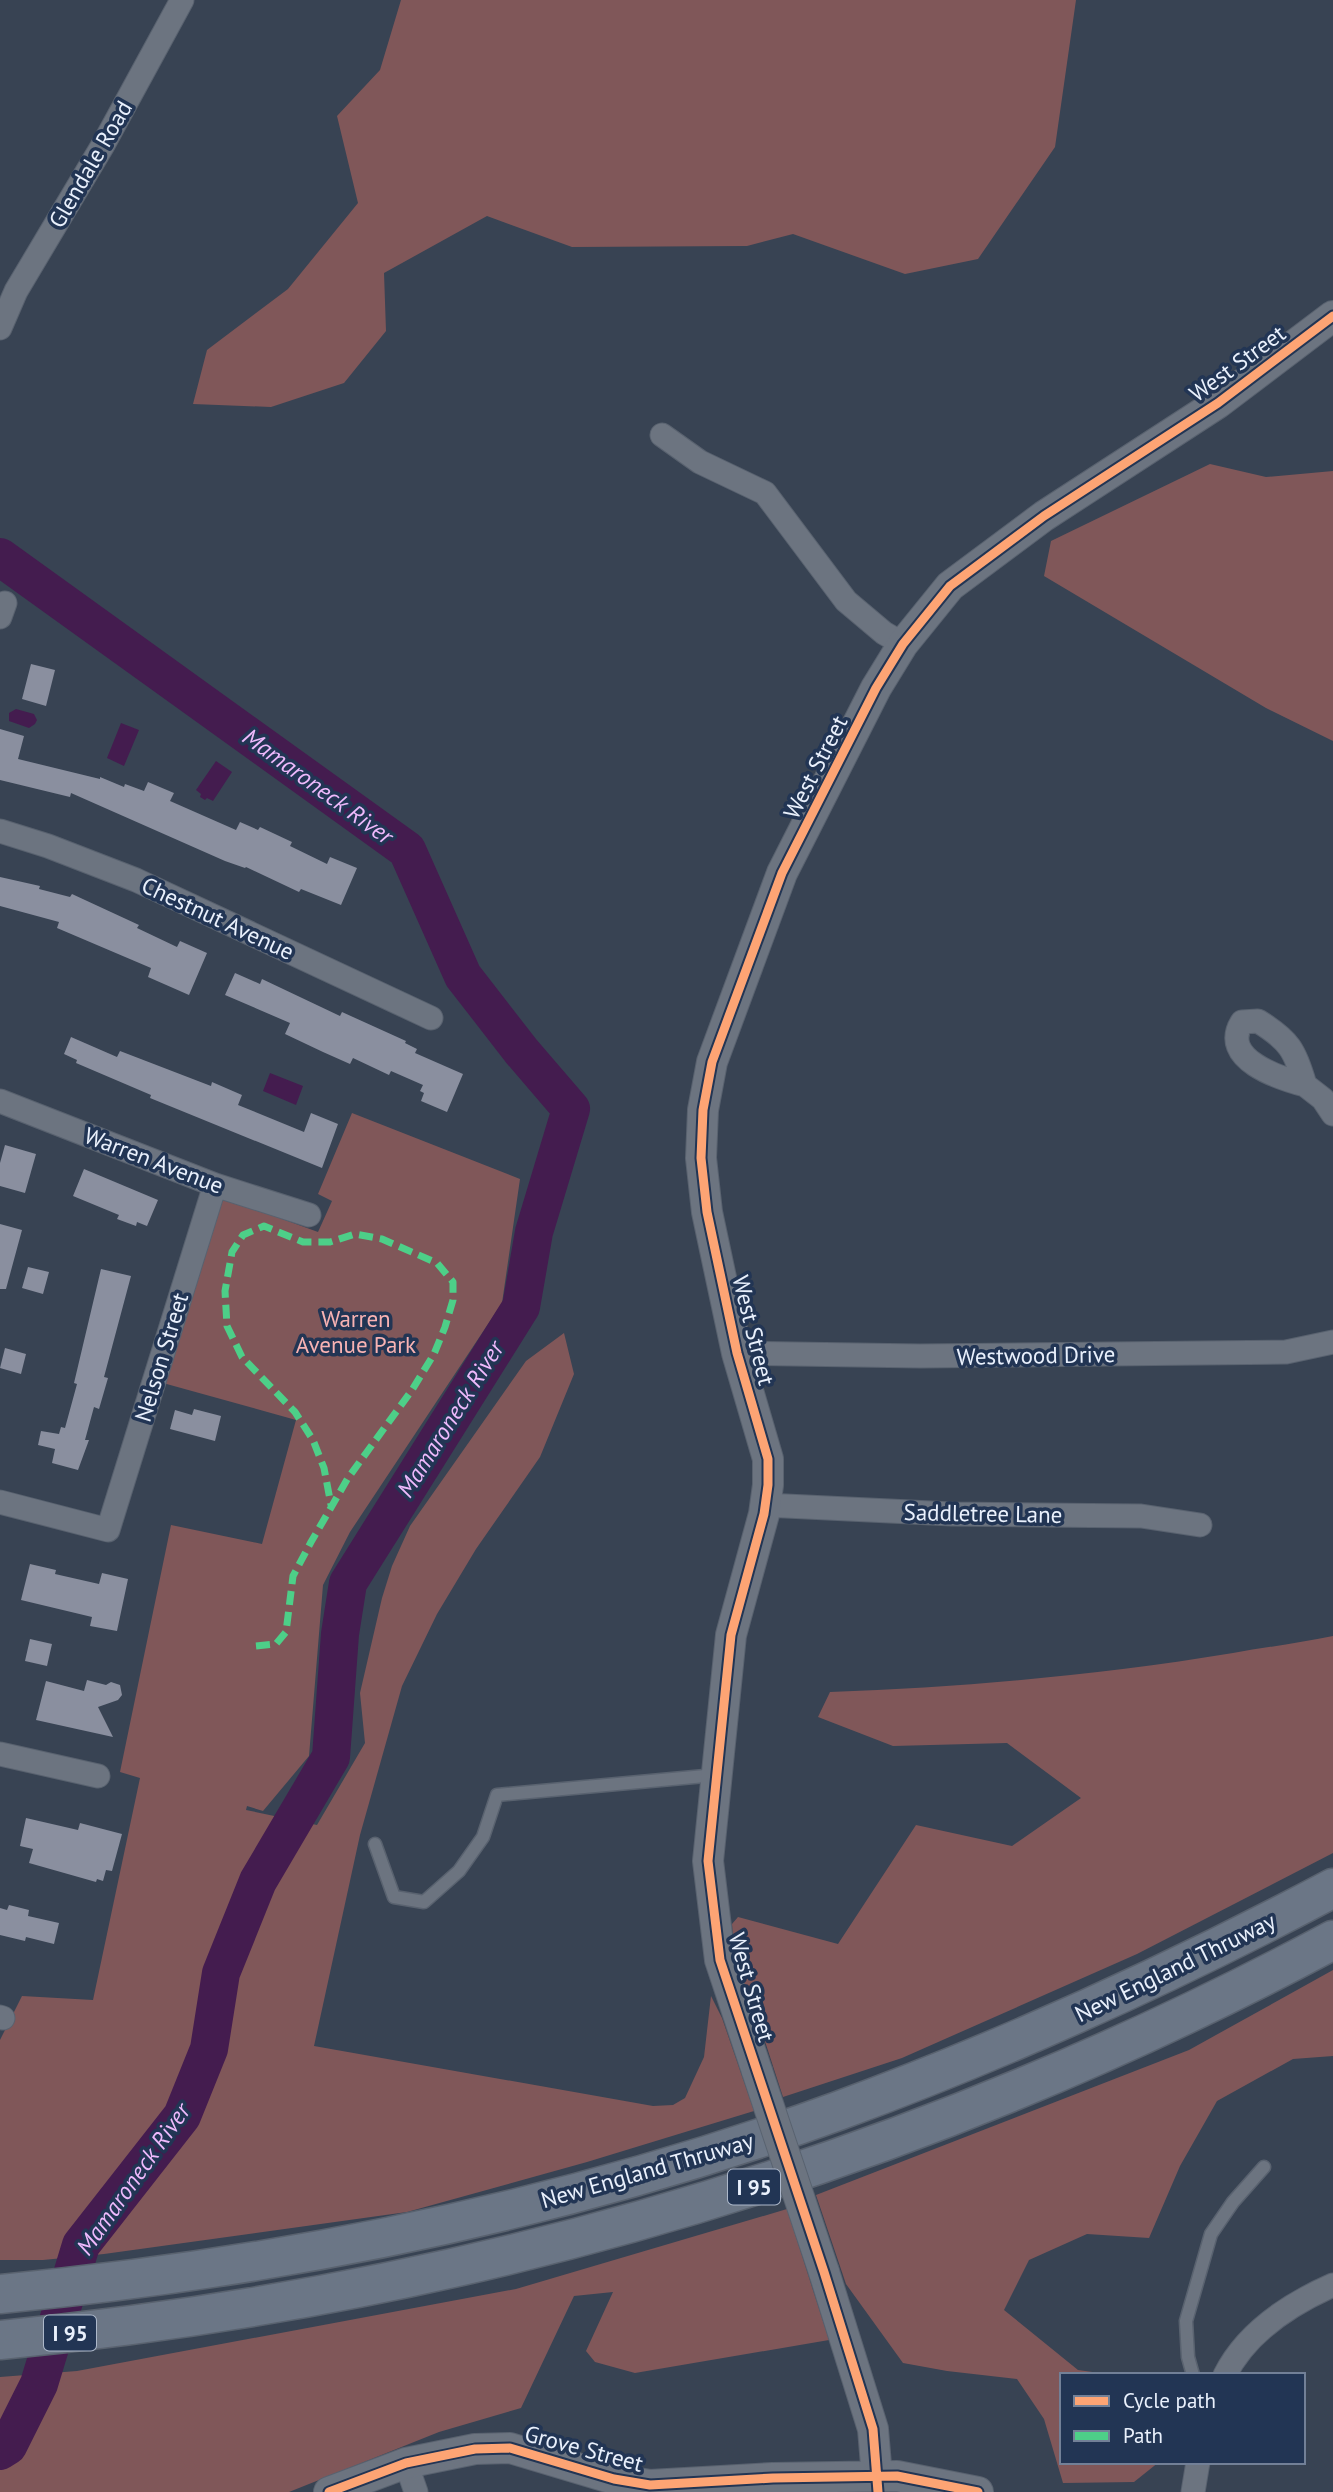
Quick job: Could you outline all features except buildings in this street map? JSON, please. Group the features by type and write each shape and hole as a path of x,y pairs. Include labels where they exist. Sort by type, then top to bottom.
{"highway":[{"name":"New England Thruway","path":"0,2294 152,2277 305,2253 459,2221 585,2189 759,2137 908,2085 1054,2025 1195,1959 1333,1888"},
{"name":"New England Thruway","path":"0,2340 139,2325 330,2295 476,2264 628,2225 763,2184 912,2132 1070,2068 1211,2003 1333,1940"}],"street":[{"name":"Glendale Road","path":"0,328 8,286 103,145 182,0"},
{"name":"West Street","path":"878,2484 873,2429 720,1959 708,1861 731,1635 764,1514 768,1485 768,1459 737,1353 707,1212 701,1158 703,1110 712,1062 782,873 876,688 903,644 950,586 1044,516 1218,403 1333,316"},
{"path":"662,435 700,462 765,494 846,601 884,633 903,644"},
{"name":"Chestnut Avenue","path":"0,831 48,846 136,880 431,1018"},
{"path":"1305,1085 1323,1099 1333,1114"},
{"name":"Warren Avenue","path":"0,1101 215,1185 309,1215"},
{"name":"Nelson Street","path":"0,1502 108,1530 215,1185"},
{"name":"Westwood Drive","path":"737,1353 920,1356 1286,1352 1333,1342"},
{"name":"Saddletree Lane","path":"765,1505 952,1514 1141,1516 1200,1525"},
{"path":"0,1754 98,1776"},
{"path":"1226,2373 1235,2356 1271,2320 1302,2299 1333,2285"},
{"name":"Grove Street","path":"329,2492 406,2463 475,2449 510,2448 614,2479 650,2485 773,2478 878,2484"},
{"path":"406,2463 416,2492"},
{"path":"1192,2492 1198,2464"},
{"path":"878,2484 897,2476 978,2492"}],"lane":[{"path":"375,1844 394,1897 424,1902 459,1871 483,1838 497,1795 717,1775"},
{"path":"1192,2373 1188,2357 1186,2321 1207,2245 1211,2234 1233,2202 1264,2167"}],"green space":[{"path":"401,0 1076,0 1055,147 978,259 905,274 793,234 747,246 572,247 487,216 384,273 386,331 344,383 271,407 193,404 207,350 288,289 358,203 337,116 380,70"},
{"path":"1210,464 1266,477 1333,471 1333,741 1266,708 1044,576 1051,541"},
{"name":"Warren Avenue Park","path":"352,1113 520,1179 502,1303 350,1532 323,1585 309,1756 263,1811 247,1806 246,1810 317,1825 365,1743 360,1693 382,1598 392,1566 410,1526 526,1361 564,1333 574,1374 540,1457 476,1549 437,1614 402,1686 360,1835 314,2046 653,2106 673,2105 685,2098 704,2057 711,1996 722,2018 754,2111 587,2162 407,2212 104,2254 43,2260 0,2260 0,2040 22,1996 93,2000 140,1778 120,1772 171,1525 262,1544 296,1420 163,1383 219,1196 318,1232 332,1201 318,1194"},
{"path":"1333,1636 1333,1853 1137,1954 902,2058 783,2097 762,2032 737,1991 732,1924 738,1917 838,1944 916,1825 1012,1846 1081,1798 1007,1743 893,1746 818,1717 830,1692 932,1687 1083,1674 1183,1661"},
{"path":"1333,1970 1333,2056 1293,2059 1217,2101 1180,2166 1149,2238 1087,2234 1029,2260 1004,2310 1078,2370 1100,2373 1060,2373 1060,2464 1156,2464 1134,2482 1063,2483 1044,2419 1017,2379 903,2363 846,2284 816,2195 1189,2050"},
{"path":"787,2209 829,2340 635,2373 595,2362 586,2351 613,2292 574,2296 521,2408 439,2432 289,2492 0,2492 0,2377 77,2371 516,2289"}],"shaded area":[{"path":"16,709 34,714 37,720 35,724 29,728 9,721 9,713"},
{"path":"121,723 139,730 124,766 107,758"},
{"path":"216,761 232,772 213,801 207,798 205,800 196,790"},
{"path":"270,1073 303,1086 296,1105 263,1091"}],"waterway":[{"name":"Mamaroneck River","path":"0,557 407,850 463,976 522,1052 571,1109 534,1232 521,1307 348,1583 340,1634 331,1757 258,1881 221,1973 209,2049 182,2116 81,2245 39,2384 8,2446 0,2451"}],"marked path":[{"path":"256,1646 276,1644 286,1632 293,1576 348,1478 412,1390 434,1354 453,1300 453,1282 437,1263 382,1239 355,1234 330,1242 303,1242 264,1226 243,1235 232,1252 225,1291 227,1326 242,1357 295,1412 313,1440 324,1468 331,1505"}],"cycle path":[{"path":"878,2492 873,2429 824,2272 720,1960 708,1861 731,1635 764,1514 768,1485 768,1459 737,1353 707,1212 701,1158 703,1110 712,1062 782,873 876,688 903,644 950,586 1044,516 1218,403 1333,316"},
{"path":"329,2492 406,2463 475,2449 510,2448 614,2479 650,2485 773,2478 897,2476 978,2492"}]}
